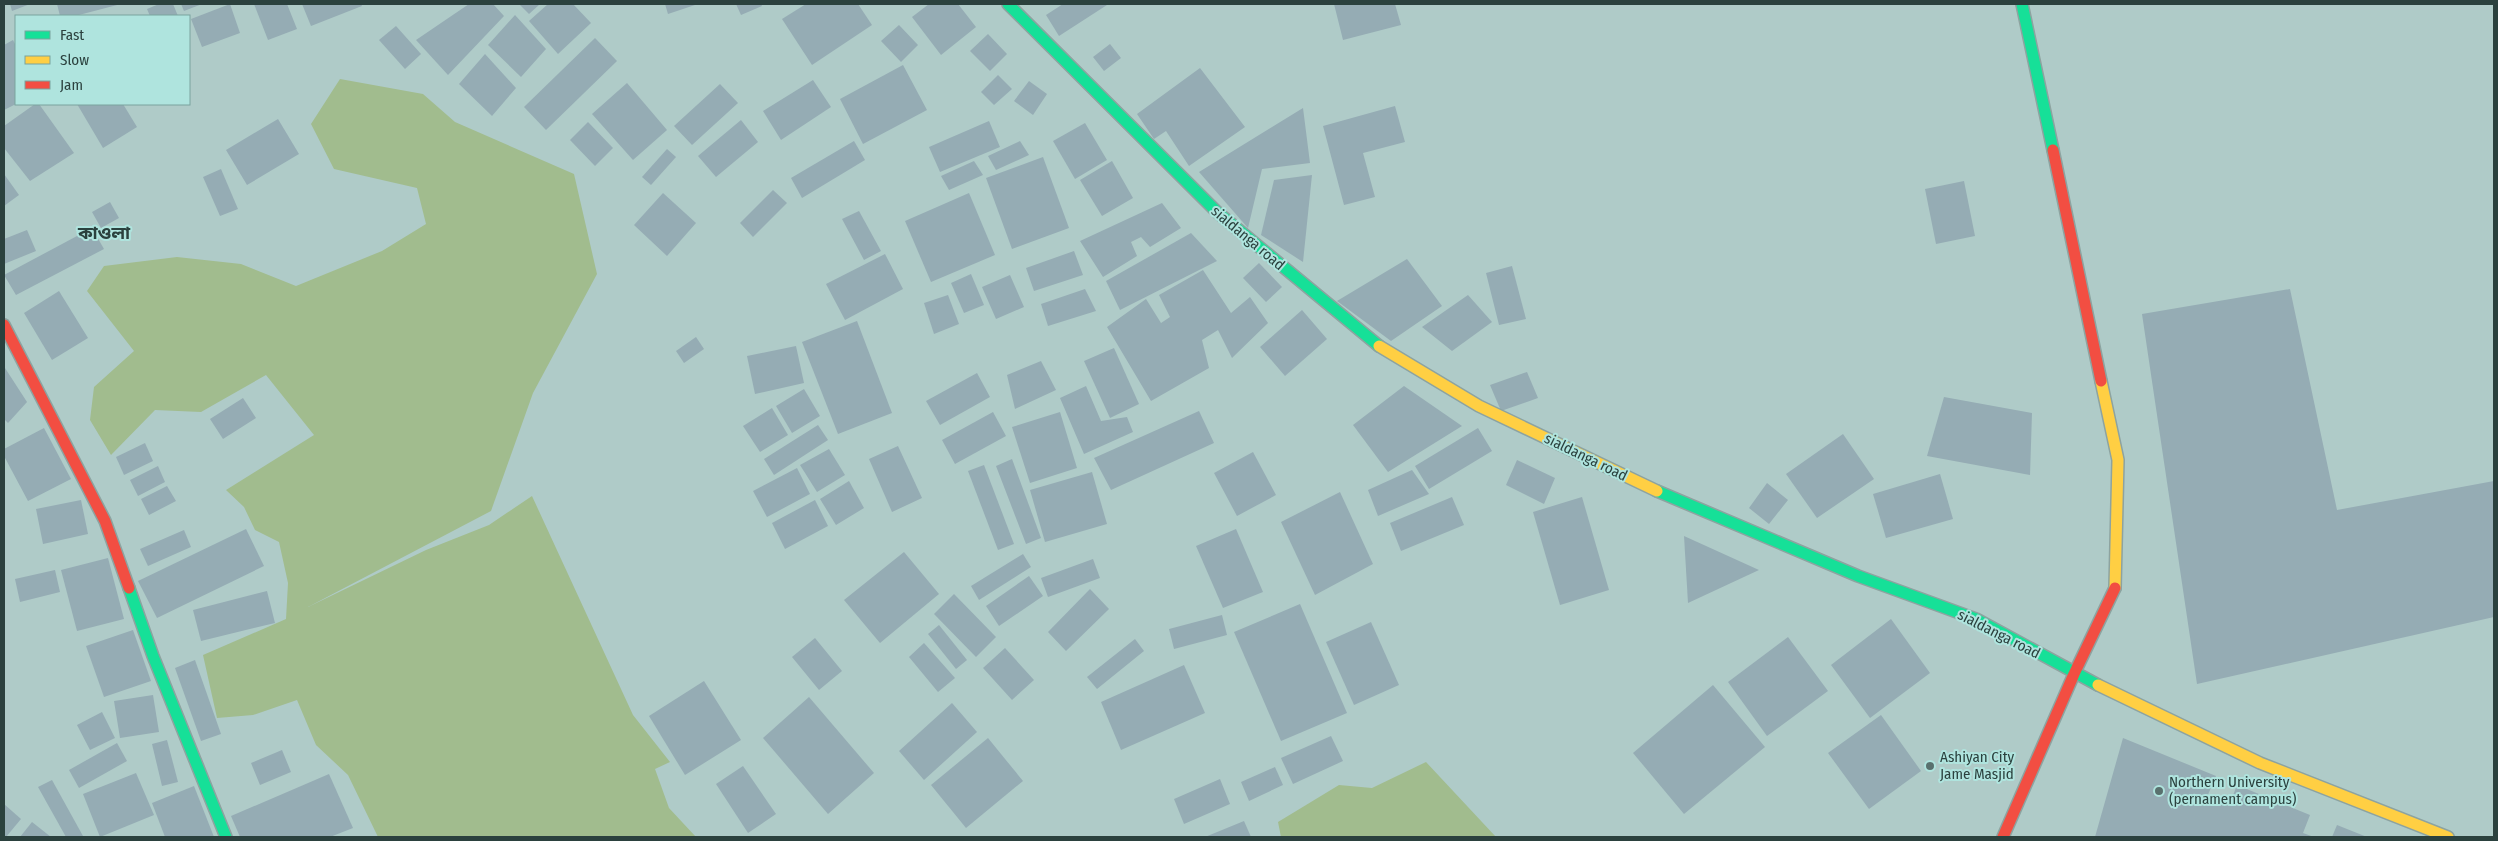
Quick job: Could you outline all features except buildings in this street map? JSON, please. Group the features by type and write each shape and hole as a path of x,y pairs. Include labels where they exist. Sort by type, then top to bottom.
{"street":[{"name":"sialdanga road","path":"1008,4 1217,212 1388,353 1479,406 1684,504 1858,576 1976,619 2074,674 2260,763 2448,837"},
{"path":"2003,837 2074,674 2115,591 2118,460 2022,4"},
{"path":"4,326 105,521 153,656 226,837"}],"shaded area":[{"path":"340,79 423,94 455,122 574,174 597,274 533,393 491,511 308,607 426,550 489,525 532,496 633,715 670,762 655,769 669,808 696,837 378,837 348,775 316,745 297,700 253,715 217,718 203,655 286,619 288,583 279,542 255,530 244,507 226,490 314,435 266,375 201,412 155,410 111,455 90,420 94,387 134,351 87,291 104,266 177,257 241,264 296,286 382,251 426,224 417,188 334,169 311,124"},
{"path":"1426,762 1496,837 1281,837 1278,822 1339,785 1372,788"}],"traffic: fast":[{"path":"1008,4 1217,212 1379,346"},
{"path":"2022,4 2053,150"},
{"path":"1657,491 1858,576 1976,619 2098,685"},
{"path":"129,588 153,656 226,837"}],"traffic: slow":[{"path":"1379,346 1479,406 1657,491"},
{"path":"2101,381 2118,460 2115,588"},
{"path":"2098,685 2260,763 2448,837"}],"traffic: jam":[{"path":"2053,150 2101,381"},
{"path":"4,325 105,521 129,588"},
{"path":"2003,837 2074,674 2115,588"}],"place":[{"name":"Ashiyan City Jame Masjid","path":"1930,766"},
{"name":"Northern University (pernament campus)","path":"2159,791"}],"district":[{"name":"কাওলা","path":"104,233"}]}
